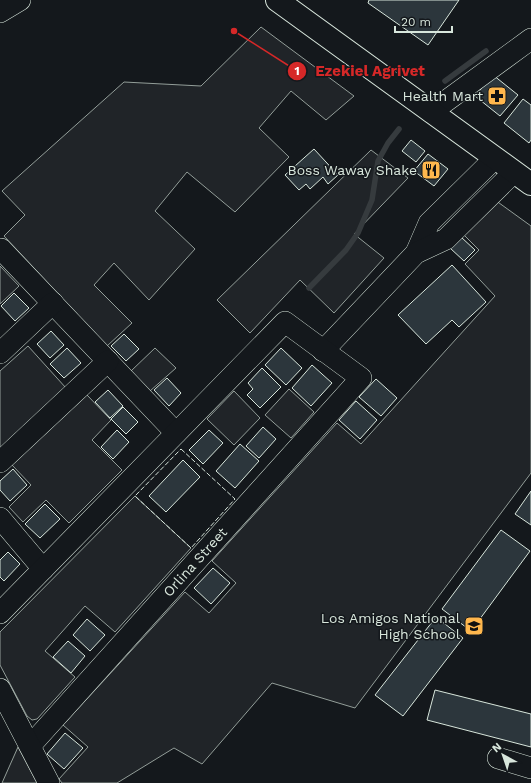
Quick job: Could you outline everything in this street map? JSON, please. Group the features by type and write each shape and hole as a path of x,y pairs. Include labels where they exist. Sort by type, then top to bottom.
{"highway":[{"path":"277,0 522,178"}],"street":[{"path":"0,12 20,0"},
{"path":"431,112 531,39"},
{"path":"0,612 285,322 323,350 416,253 429,223 495,158"},
{"path":"416,253 446,239 522,178"},
{"path":"0,250 1,249 53,303 176,433"},
{"path":"0,353 53,303"},
{"name":"Orlina Street","path":"30,746 361,378 323,350"},
{"path":"0,462 108,361"},
{"path":"0,518 43,569"},
{"path":"0,689 49,783"},
{"path":"498,758 531,768"}],"shaded area":[{"path":"261,27 354,96 326,120 291,91 259,128 289,157 235,212 187,172 155,211 195,249 149,300 114,263 94,285 132,323 107,346 4,236 25,215 2,191 124,82 201,86"},
{"path":"371,150 408,178 354,234 384,258 334,313 300,280 250,333 217,300"},
{"path":"495,200 531,226 531,473 355,708 272,683 202,764 174,748 117,783 62,783 59,779 88,747 63,725 185,592 209,613 236,583 212,561 337,423 361,444 495,296 465,264 479,250 462,233"},
{"path":"0,266 19,286 0,304"},
{"path":"28,346 66,388 0,448 0,371"},
{"path":"155,348 176,368 150,391 131,371"},
{"path":"289,389 314,412 291,438 265,415"},
{"path":"234,391 260,418 234,445 207,419"},
{"path":"87,395 111,420 92,440 122,470 69,523 46,500 23,522 9,507 31,485 12,465"},
{"path":"135,496 191,548 115,632 85,606 45,651 75,677 37,719 32,720 27,716 0,665 0,632"},
{"path":"18,747 37,783 2,783"}],"building":[{"path":"369,0 459,0 428,45 368,3"},
{"path":"493,75 518,95 500,116 475,96"},
{"path":"523,99 531,105 531,140 529,143 504,123"},
{"path":"411,140 425,151 416,162 402,151"},
{"path":"314,149 338,175 328,184 323,177 310,189 306,184 299,190 285,175"},
{"path":"428,154 448,169 434,186 414,171"},
{"path":"461,237 475,250 464,261 450,248"},
{"path":"452,265 486,302 459,327 452,320 426,344 398,315"},
{"path":"14,293 29,308 15,321 1,306"},
{"path":"51,331 64,345 50,358 37,344"},
{"path":"124,334 139,349 126,361 111,346"},
{"path":"67,348 81,363 64,378 50,364"},
{"path":"281,348 302,368 286,385 265,365"},
{"path":"312,365 332,383 311,406 292,388"},
{"path":"262,368 281,387 260,408 247,395 253,389 248,383"},
{"path":"167,378 181,393 169,406 154,390"},
{"path":"376,379 397,398 381,416 359,397"},
{"path":"108,390 123,406 110,418 95,402"},
{"path":"356,401 377,420 360,439 339,420"},
{"path":"123,407 138,422 126,434 111,419"},
{"path":"263,427 276,439 259,458 246,446"},
{"path":"117,430 129,442 113,459 101,447"},
{"path":"209,430 223,443 203,464 189,450"},
{"path":"240,444 259,461 235,488 216,471"},
{"path":"183,460 200,477 166,512 149,496"},
{"path":"13,469 27,485 10,501 0,490 0,481"},
{"path":"531,491 531,525 515,514"},
{"path":"45,504 60,519 40,538 25,524"},
{"path":"501,530 530,551 471,631 442,609"},
{"path":"8,552 20,564 4,581 0,577 0,560"},
{"path":"213,568 230,583 211,604 194,588"},
{"path":"436,617 463,638 403,716 375,695"},
{"path":"87,619 105,635 90,651 73,635"},
{"path":"68,641 85,656 71,673 53,657"},
{"path":"435,690 531,714 531,747 427,720"},
{"path":"65,733 83,748 64,769 47,754"}],"waterway":[{"path":"445,81 486,51"},
{"path":"309,288 346,250 358,233 372,200 378,161 388,143 399,129"}],"fence":[{"path":"181,449 235,499 191,548 135,496 181,449"}],"place":[{"name":"Ezekiel Agrivet","path":"234,31"},
{"name":"Health Mart","path":"497,96"},
{"name":"Boss Waway Shake","path":"431,170"},
{"name":"Los Amigos National High School","path":"474,626"}]}
